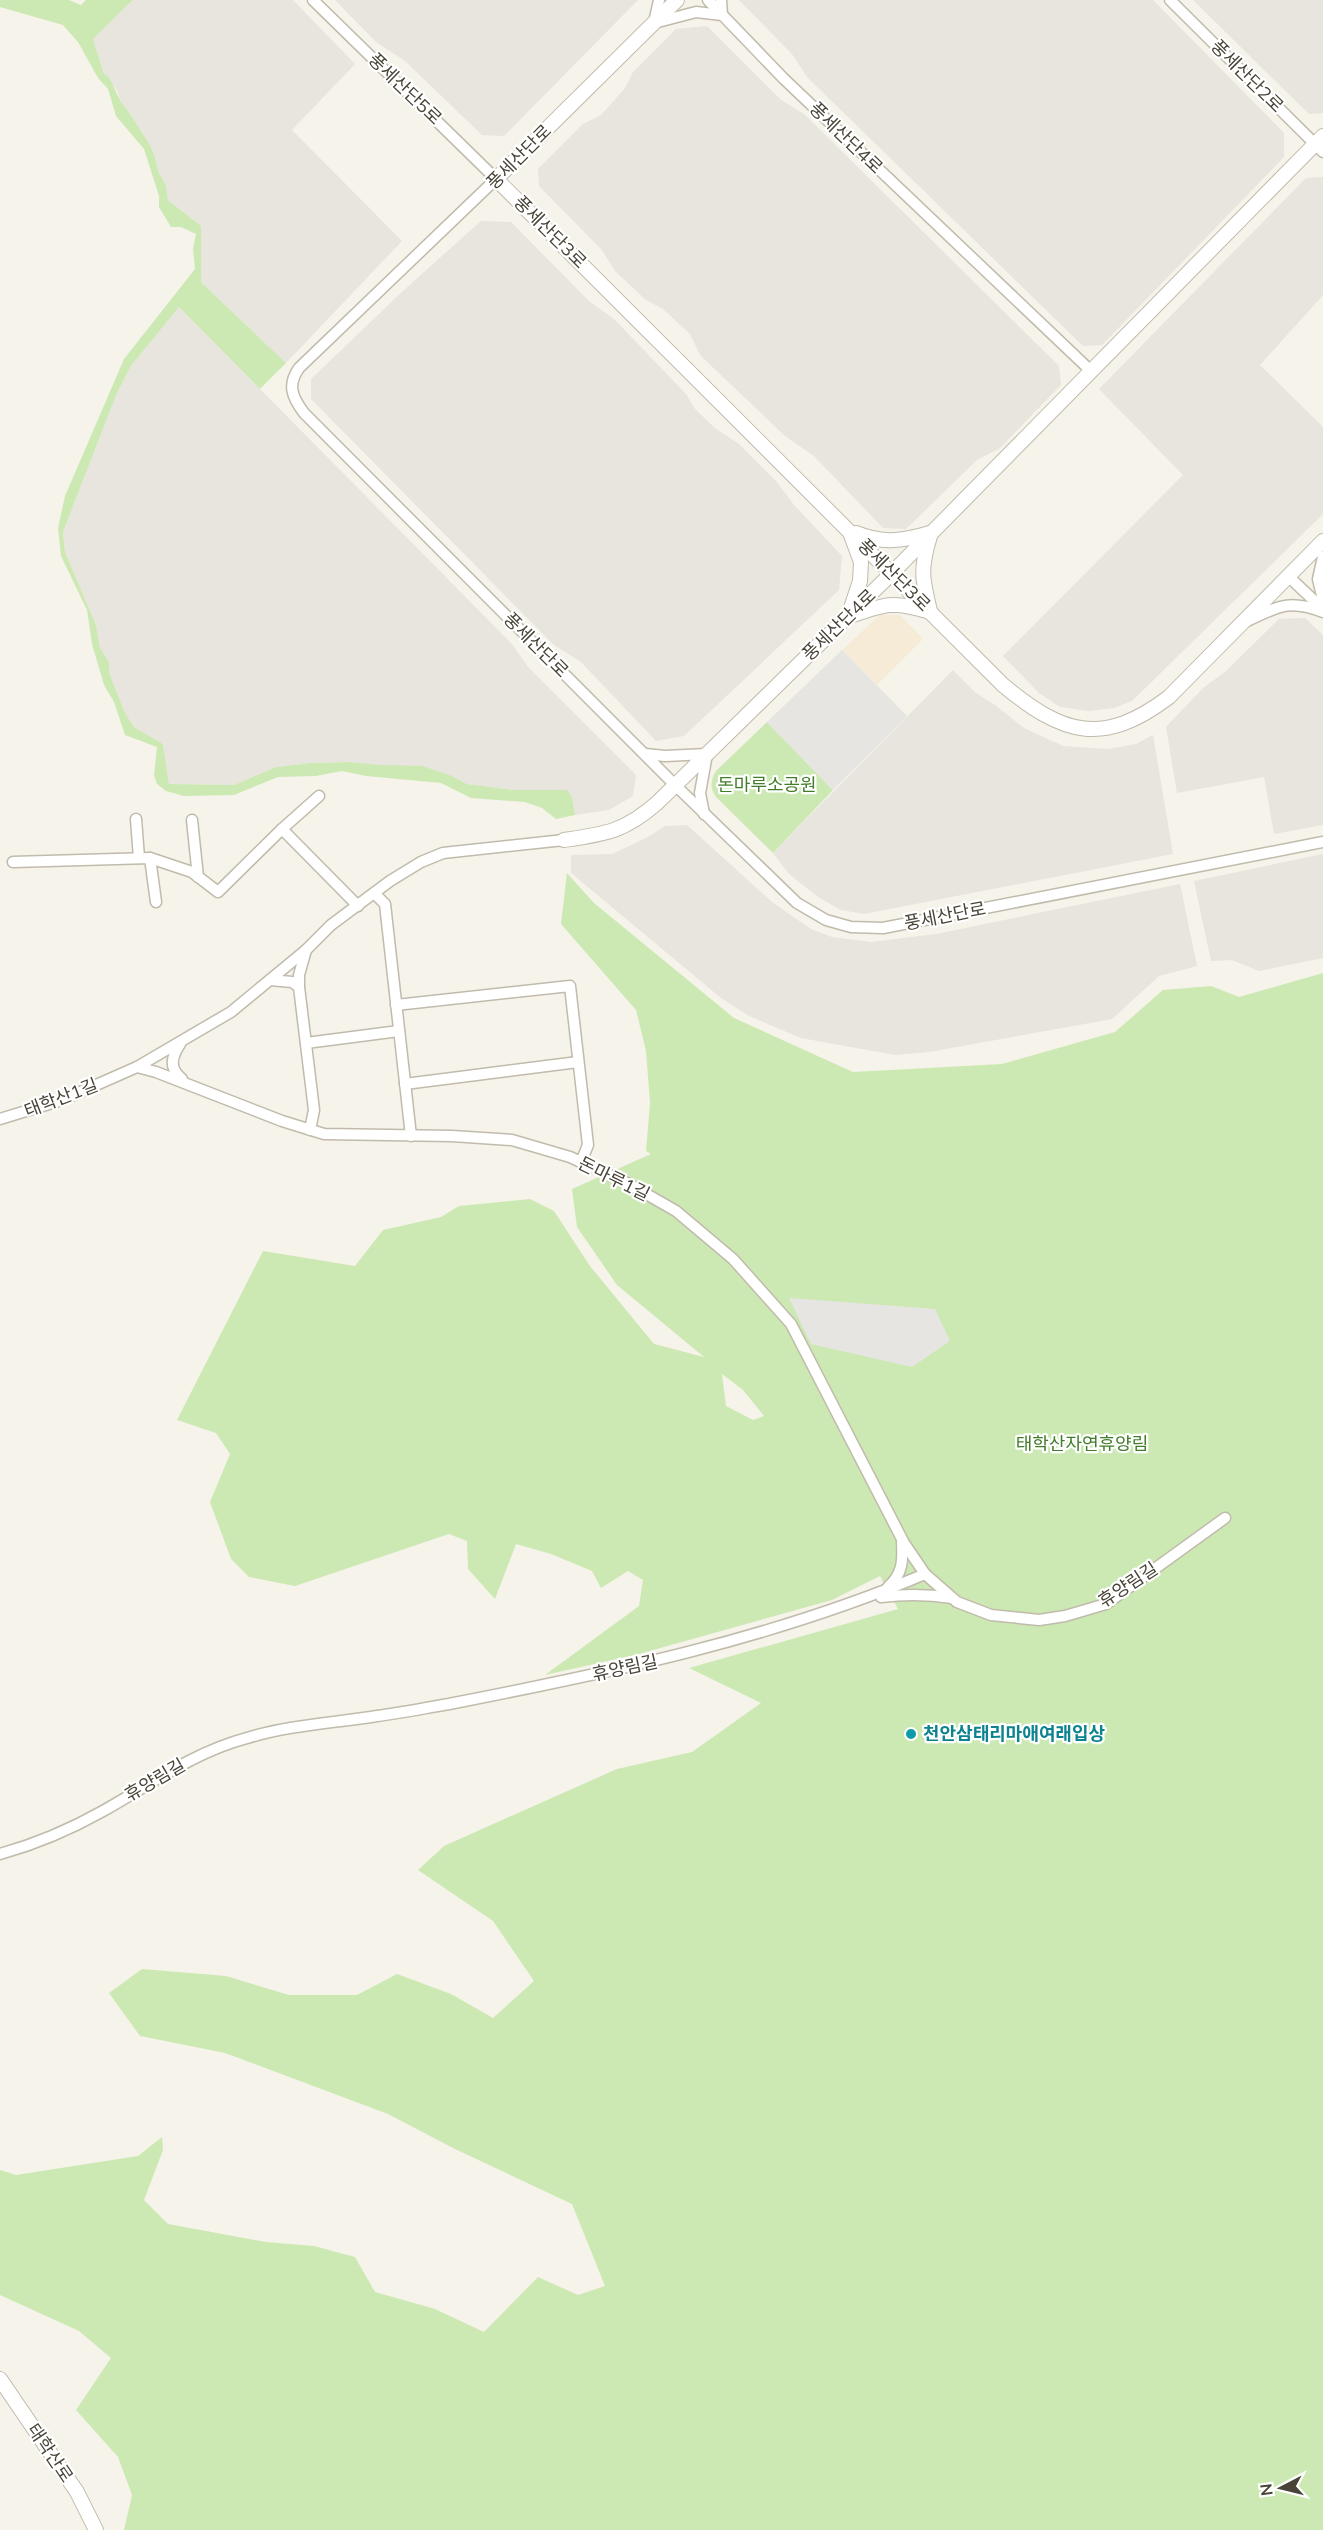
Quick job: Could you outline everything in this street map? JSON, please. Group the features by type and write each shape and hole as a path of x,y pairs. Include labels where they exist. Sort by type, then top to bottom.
{"street":[{"name":"풍세산단5로","path":"313,0 496,179"},
{"path":"659,0 654,23 696,12 722,15 721,0"},
{"name":"풍세산단로","path":"677,0 496,179 299,368 292,378 291,388 295,401 304,413 704,814 797,903 826,920 851,927 883,928 1323,842"},
{"name":"풍세산단4로","path":"708,0 791,86 1092,372"},
{"name":"풍세산단2로","path":"1170,0 1320,144"},
{"name":"풍세산단4로","path":"564,840 610,834 640,819 892,573 1320,144"},
{"name":"풍세산단3로","path":"496,179 1003,685 1033,710 1057,722 1082,728 1109,728 1128,723 1150,711 1170,697 1323,541"},
{"path":"849,530 870,539 889,542 931,533 922,562 922,579 931,613"},
{"path":"848,616 860,581 861,562 849,530"},
{"path":"1323,557 1318,579 1323,600"},
{"path":"1288,576 1323,611"},
{"path":"848,616 885,604 906,605 931,613"},
{"path":"1242,623 1276,608 1294,604 1323,611"},
{"path":"645,754 664,756 707,754 700,793 704,814"},
{"path":"13,862 145,858 192,872 218,892 319,796"},
{"path":"136,819 156,902"},
{"path":"192,820 198,877"},
{"path":"282,829 358,906"},
{"path":"137,1067 231,1012 306,950 331,925 398,876 443,853 564,840"},
{"path":"375,894 385,904 411,1136"},
{"path":"306,950 299,975 299,987 314,1110 310,1130"},
{"path":"270,980 292,982 299,987"},
{"path":"396,1005 570,986 588,1146 581,1162"},
{"path":"306,1043 399,1031"},
{"path":"183,1041 171,1062 173,1072 187,1083"},
{"path":"405,1084 578,1062"},
{"name":"태학산1길","path":"0,1119 62,1100 137,1067"},
{"name":"돈마루1길","path":"137,1067 187,1083 324,1134 452,1136 512,1140 581,1162 627,1183 676,1211 734,1259 791,1324 902,1538 925,1574"},
{"name":"휴양림길","path":"0,1854 29,1846 63,1830 103,1811 161,1775 209,1750 247,1737 304,1725 448,1704 647,1664 772,1631 881,1593 925,1574 953,1598 991,1615 1039,1620 1065,1616 1106,1604 1225,1518"},
{"path":"881,1593 898,1579 903,1562 902,1538"},
{"path":"863,1599 904,1594 953,1598"},
{"name":"태학산로","path":"0,2379 77,2492 96,2530"}],"shaded area":[{"path":"133,0 293,0 355,64 292,130 402,241 286,363 201,282 201,226 168,200 166,185 159,173 150,145 121,102 117,90 104,74 93,39"},
{"path":"335,0 638,0 504,136 482,135 405,61 376,42"},
{"path":"739,0 1153,0 1284,133 1284,157 1102,345 1083,346 807,77 792,54"},
{"path":"1193,0 1323,0 1323,113 1309,114"},
{"path":"707,26 781,100 804,114 1059,366 1061,385 999,449 978,459 906,529 883,528 814,456 785,436 700,355 690,334 663,309 646,300 615,271 602,250 539,186 538,169 583,124 601,115 625,88 633,72 676,29"},
{"path":"1323,177 1323,295 1260,365 1323,427 1323,514 1132,701 1114,708 1089,711 1060,707 1039,693 1003,656 1183,475 1099,389 1306,178"},
{"path":"481,221 511,222 589,301 614,319 686,394 695,409 716,429 739,444 776,481 794,505 842,556 839,590 684,736 656,741 581,662 554,645 311,399 311,379 404,290"},
{"path":"179,307 512,644 528,667 636,775 633,796 609,810 575,815 572,797 566,790 514,790 467,784 452,776 350,762 276,767 234,785 169,784 163,744 134,727 124,711 109,672 109,662 100,648 96,625 65,552 63,532 117,393 131,366"},
{"path":"880,615 900,615 923,639 877,685 842,650"},
{"path":"1305,618 1323,635 1323,825 1274,834 1264,777 1177,793 1166,727 1203,688 1225,672 1279,619"},
{"path":"842,650 907,716 833,790 767,722"},
{"path":"953,670 976,693 1024,728 1063,746 1108,749 1136,744 1153,735 1173,854 864,914 841,910 818,897 789,874 773,853"},
{"path":"687,825 772,902 811,929 832,937 871,942 936,934 1180,884 1197,966 1159,976 1112,1019 929,1052 895,1055 801,1038 749,1016 721,998 571,873 571,855 612,854 665,826"},
{"path":"1323,854 1323,958 1259,971 1232,960 1211,961 1194,881"},
{"path":"789,1298 935,1309 950,1341 912,1367 811,1344"}],"green space":[{"path":"0,0 69,0 81,5 86,0 133,0 93,39 104,74 109,77 121,102 150,145 159,173 166,185 168,200 201,226 201,282 286,363 260,389 179,307 131,366 117,393 63,532 65,552 96,625 100,648 109,662 109,672 124,711 134,727 163,744 169,784 234,785 276,767 311,763 350,762 422,766 452,776 467,784 513,790 567,790 572,797 575,815 556,819 542,808 525,802 471,798 441,783 366,776 342,771 316,776 278,777 234,795 184,796 166,791 157,784 154,775 157,747 125,735 114,702 104,685 92,644 87,610 61,556 58,528 65,496 124,359 195,269 193,249 196,234 181,227 171,227 159,207 159,196 144,149 116,116 108,89 98,78 78,42 63,25 0,7"},
{"name":"돈마루소공원","path":"767,722 833,790 773,853 716,797 712,784 716,771"},
{"name":"태학산자연휴양림","path":"567,873 594,903 734,1018 853,1072 1002,1064 1115,1032 1163,990 1211,986 1239,997 1323,973 1323,2530 124,2530 132,2495 118,2457 76,2410 111,2358 79,2331 0,2295 0,2170 16,2175 138,2156 162,2137 163,2150 144,2200 168,2224 266,2242 314,2246 355,2257 375,2292 435,2309 484,2332 538,2277 578,2295 605,2286 572,2204 455,2149 388,2114 225,2053 140,2036 109,1993 142,1969 226,1976 289,1995 357,1995 397,1974 451,1994 493,2018 534,1981 493,1921 418,1870 444,1846 617,1769 692,1752 761,1703 689,1668 898,1609 880,1576 832,1600 639,1654 545,1675 639,1606 643,1580 628,1571 601,1588 592,1571 551,1554 516,1544 495,1599 468,1569 467,1541 449,1534 295,1586 249,1577 231,1559 210,1502 230,1454 216,1433 177,1420 263,1251 355,1266 383,1230 441,1217 459,1206 530,1199 554,1211 590,1266 654,1344 704,1357 617,1285 577,1227 572,1189 651,1154 646,1151 650,1103 646,1051 636,1010 561,924","holes":["722,1374 743,1390 764,1416 753,1420 726,1406"]}],"place":[{"name":"천안삼태리마애여래입상","path":"911,1734"}]}
